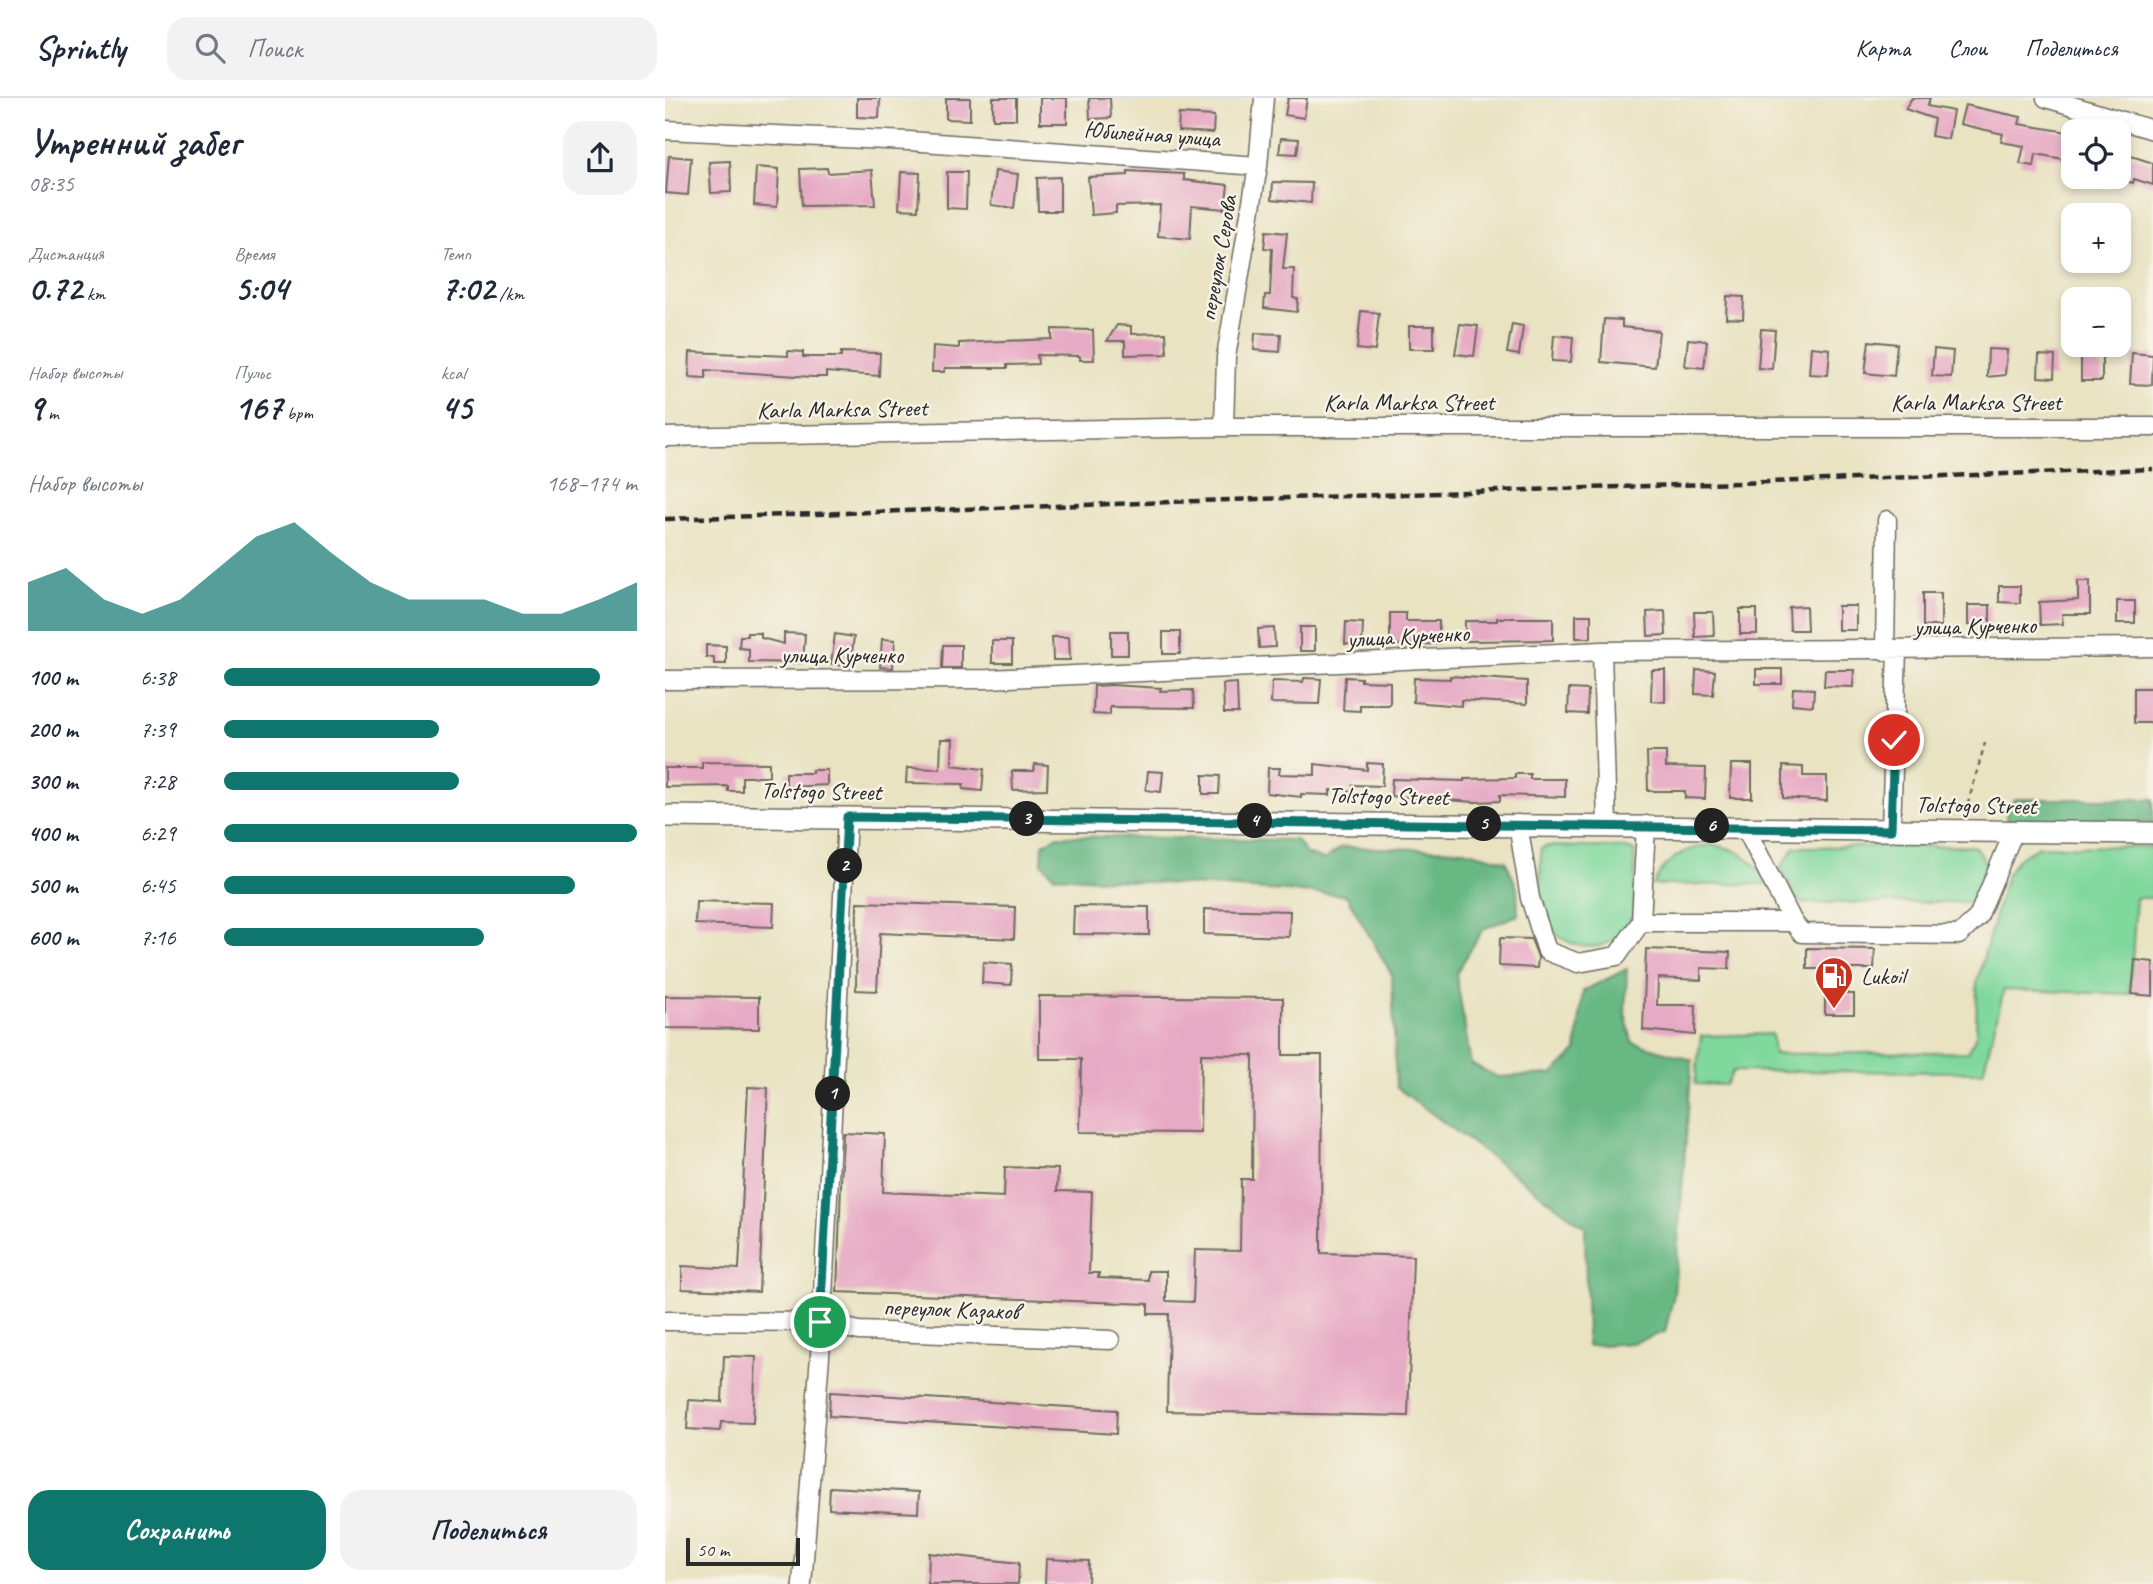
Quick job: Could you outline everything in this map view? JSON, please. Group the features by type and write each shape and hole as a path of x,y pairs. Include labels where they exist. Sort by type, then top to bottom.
{"main road":[{"name":"Tolstogo Street","path":"665,816 1646,825 2153,833"}],"street":[{"name":"переулок Серова","path":"1224,427 1226,357 1258,166 1264,98"},
{"path":"2046,98 2153,130"},
{"name":"Юбилейная улица","path":"665,130 909,141 1258,166"},
{"name":"Karla Marksa Street","path":"665,437 1224,427 2153,427"},
{"path":"1887,520 1891,651 1891,830"},
{"name":"улица Курченко","path":"665,680 988,679 1602,651 2153,647"},
{"path":"1602,651 1607,825"},
{"path":"802,1584 820,1322 847,817"},
{"path":"1518,824 1530,898 1547,951 1579,963 1617,956 1641,922 1646,825"},
{"path":"1745,827 1793,922 1802,933 1959,934 1978,917 2014,831"},
{"path":"1641,922 1793,922"},
{"name":"переулок Казаков","path":"665,1321 820,1322 859,1331 1110,1340"}],"path":[{"path":"1961,831 1985,743"}],"green space":[{"path":"2016,799 2153,799 2153,823 2012,824 2006,819 2007,807"},
{"path":"1058,836 1296,840 1306,854 1324,860 1342,847 1464,850 1506,861 1517,888 1518,915 1483,929 1456,974 1471,1064 1498,1077 1553,1074 1576,1051 1583,991 1627,969 1625,1013 1632,1042 1692,1060 1674,1294 1665,1332 1632,1343 1587,1346 1585,1227 1396,1087 1392,975 1346,895 1054,876 1042,863 1043,844"},
{"path":"1710,845 1745,856 1769,884 1653,885 1669,862 1683,852"},
{"path":"1974,846 1984,860 1986,875 1981,890 1969,902 1802,903 1795,898 1781,867 1795,847"},
{"path":"2038,846 2153,847 2153,898 2136,898 2130,994 2004,990 1983,1072 1733,1071 1726,1085 1695,1084 1701,1036 1772,1034 1774,1054 1967,1052 1976,1037 1977,982 2006,876 2018,859"},
{"path":"1541,848 1627,848 1634,851 1633,914 1621,934 1597,946 1583,946 1570,943 1548,926 1540,914"}],"building":[{"path":"857,98 880,98 879,118 857,117"},
{"path":"946,98 970,98 970,120 946,119"},
{"path":"993,98 1016,98 1016,119 993,119"},
{"path":"1040,98 1067,98 1067,123 1040,123"},
{"path":"1089,98 1110,98 1111,118 1090,119"},
{"path":"1288,98 1307,98 1304,118 1285,115"},
{"path":"1912,98 1930,98 1927,106 1953,111 1948,139 1931,136 1934,119 1905,109"},
{"path":"1965,105 2021,117 2019,124 2061,131 2061,159 2036,154 2034,166 2020,164 2024,146 2001,142 2003,134 1960,124"},
{"path":"1179,114 1214,116 1213,133 1178,131"},
{"path":"1281,138 1299,139 1297,154 1279,153"},
{"path":"669,156 691,158 688,195 666,193"},
{"path":"2131,156 2153,163 2153,185 2134,179 2133,183"},
{"path":"730,161 731,192 711,193 709,162"},
{"path":"756,167 779,169 777,207 754,205"},
{"path":"827,168 828,173 872,170 875,205 802,206 800,169"},
{"path":"995,171 1018,174 1014,208 991,205"},
{"path":"1128,171 1184,174 1184,180 1228,185 1225,209 1192,206 1190,239 1158,236 1160,205 1116,206 1116,213 1091,215 1088,177 1128,175"},
{"path":"901,172 920,173 918,210 899,209"},
{"path":"947,172 967,172 966,209 947,208"},
{"path":"1060,177 1060,211 1038,211 1037,178"},
{"path":"1273,182 1312,183 1311,203 1272,199"},
{"path":"1266,231 1287,233 1283,269 1294,269 1293,298 1298,299 1297,312 1264,308 1265,295 1270,295 1272,249 1264,248"},
{"path":"1727,296 1744,297 1743,319 1726,318"},
{"path":"1361,311 1379,313 1375,351 1357,349"},
{"path":"1604,319 1622,320 1622,327 1659,331 1655,367 1601,362"},
{"path":"1460,324 1478,326 1474,356 1455,354"},
{"path":"1512,324 1523,326 1519,355 1507,353"},
{"path":"1117,325 1131,326 1131,334 1166,333 1167,354 1125,355 1125,341 1107,341"},
{"path":"1409,326 1434,326 1434,349 1409,349"},
{"path":"1052,329 1093,330 1094,360 1080,360 1080,356 1037,355 1038,364 1007,365 1007,368 945,368 944,372 932,372 933,346 959,348 959,343 1052,339"},
{"path":"1761,329 1775,330 1772,369 1758,368"},
{"path":"1255,333 1281,334 1280,352 1254,350"},
{"path":"1554,335 1573,337 1571,362 1552,361"},
{"path":"1688,339 1707,341 1704,368 1685,366"},
{"path":"1869,341 1897,344 1894,376 1865,373"},
{"path":"1811,347 1830,349 1828,375 1809,374"},
{"path":"1934,349 1953,351 1951,377 1932,376"},
{"path":"1988,349 2007,350 2005,375 1987,377"},
{"path":"788,351 803,352 803,357 841,357 841,352 880,353 879,376 826,372 826,377 813,377 706,370 706,378 689,377 690,352 788,356"},
{"path":"2132,353 2153,355 2152,385 2130,384"},
{"path":"2039,355 2055,356 2054,378 2038,377"},
{"path":"2081,357 2102,357 2102,381 2081,381"},
{"path":"2078,581 2090,581 2090,614 2062,614 2063,624 2040,625 2039,602 2078,600"},
{"path":"1999,586 2020,586 2020,603 1999,602"},
{"path":"1923,593 1941,593 1941,626 1923,626"},
{"path":"2117,601 2135,601 2135,623 2117,623"},
{"path":"1968,605 1990,605 1990,625 1968,625"},
{"path":"1806,606 1807,630 1790,630 1789,607"},
{"path":"1838,606 1856,606 1856,630 1838,630"},
{"path":"1740,609 1757,609 1757,634 1740,634"},
{"path":"1665,611 1666,635 1648,636 1647,612"},
{"path":"1694,612 1713,612 1714,636 1695,637"},
{"path":"1390,613 1406,613 1406,621 1439,621 1439,644 1390,645"},
{"path":"1576,615 1591,615 1591,638 1576,638"},
{"path":"1497,618 1553,618 1553,640 1465,641 1465,621 1497,621"},
{"path":"1346,622 1363,623 1362,645 1345,644"},
{"path":"1300,627 1315,627 1315,651 1300,651"},
{"path":"1274,628 1275,647 1259,648 1258,629"},
{"path":"1111,631 1128,631 1128,655 1111,655"},
{"path":"1163,632 1180,632 1180,654 1163,654"},
{"path":"747,633 761,633 761,638 784,644 784,633 805,634 803,663 749,662 749,649 739,648 740,636 747,636"},
{"path":"835,634 854,637 850,667 831,664"},
{"path":"1052,637 1069,637 1070,660 1053,660"},
{"path":"882,639 895,640 893,668 880,667"},
{"path":"992,641 1012,641 1012,663 992,663"},
{"path":"706,645 726,646 726,664 714,664 714,657 706,657"},
{"path":"943,645 961,645 961,668 942,668"},
{"path":"1756,669 1782,669 1782,684 1756,684"},
{"path":"1652,670 1665,670 1665,702 1651,701"},
{"path":"1696,670 1715,671 1713,695 1695,694"},
{"path":"1825,670 1854,670 1853,687 1824,686"},
{"path":"1450,676 1527,681 1527,704 1461,700 1461,706 1413,702 1414,678 1450,679"},
{"path":"1345,677 1361,678 1361,681 1390,682 1390,705 1360,705 1360,711 1343,710"},
{"path":"1304,678 1321,679 1319,704 1271,703 1272,681 1303,682"},
{"path":"1237,683 1238,713 1224,713 1223,684"},
{"path":"1094,686 1161,688 1160,691 1193,690 1194,708 1110,707 1110,715 1093,714"},
{"path":"1793,688 1814,689 1813,706 1792,704"},
{"path":"2134,688 2153,688 2153,723 2134,723"},
{"path":"1569,689 1588,690 1587,714 1568,713"},
{"path":"941,739 953,739 952,765 984,769 982,791 963,789 964,784 906,783 907,768 940,769"},
{"path":"1647,752 1666,752 1666,767 1706,768 1705,799 1685,798 1685,791 1648,791"},
{"path":"702,762 769,763 769,777 742,777 742,791 728,791 728,786 665,787 665,768 702,768"},
{"path":"1367,763 1383,764 1382,786 1353,785 1352,791 1330,790 1330,795 1301,794 1301,797 1267,793 1268,768 1280,768 1279,774 1315,775 1315,764 1367,770"},
{"path":"1035,764 1048,765 1047,789 1013,790 1012,771 1034,771"},
{"path":"1731,764 1752,764 1752,798 1730,798"},
{"path":"1783,766 1803,767 1803,776 1827,776 1827,801 1783,798"},
{"path":"812,770 827,770 827,785 786,787 786,773 812,773"},
{"path":"1148,771 1163,772 1161,792 1146,790"},
{"path":"1515,774 1530,774 1530,779 1565,779 1565,797 1500,795 1500,801 1475,802 1391,796 1392,779 1464,781 1515,778"},
{"path":"1203,775 1220,776 1219,794 1203,794"},
{"path":"696,901 774,903 773,927 695,924"},
{"path":"857,902 1015,907 1014,939 880,933 877,991 856,990"},
{"path":"1074,906 1149,907 1149,935 1073,934"},
{"path":"1204,909 1290,911 1289,937 1204,934"},
{"path":"1500,938 1531,939 1538,957 1537,968 1499,966"},
{"path":"1807,948 1875,949 1874,969 1847,969 1847,994 1854,994 1854,1014 1825,1014 1825,994 1834,994 1834,969 1807,969"},
{"path":"1646,949 1730,952 1729,969 1701,968 1701,980 1658,978 1657,1005 1696,1005 1695,1035 1643,1030"},
{"path":"2135,960 2153,962 2153,996 2132,994"},
{"path":"983,962 1012,964 1011,985 982,983"},
{"path":"665,996 759,997 759,1029 665,1028"},
{"path":"1039,996 1283,998 1283,1055 1322,1055 1321,1253 1413,1256 1408,1416 1167,1411 1169,1314 1148,1314 1148,1304 837,1292 843,1132 885,1134 883,1192 1004,1197 1005,1167 1058,1169 1057,1191 1092,1192 1089,1273 1099,1273 1098,1278 1148,1280 1148,1271 1166,1271 1166,1301 1193,1302 1195,1250 1240,1251 1241,1179 1252,1179 1253,1055 1201,1054 1200,1133 1080,1132 1081,1059 1039,1059"},
{"path":"748,1087 768,1088 759,1292 682,1289 682,1266 739,1269"},
{"path":"724,1356 756,1357 753,1423 721,1422 720,1431 687,1429 689,1400 722,1402"},
{"path":"830,1392 1117,1410 1116,1434 829,1416"},
{"path":"830,1487 919,1492 918,1513 829,1509"},
{"path":"929,1553 1019,1563 1018,1584 928,1584"},
{"path":"1046,1559 1089,1561 1088,1584 1045,1584"}],"railway":[{"path":"665,519 2153,469"}],"place":[{"name":"Lukoil","path":"1834,1010"}],"route":[{"path":"820,1322 847,817 1891,830 1894,740"}]}
